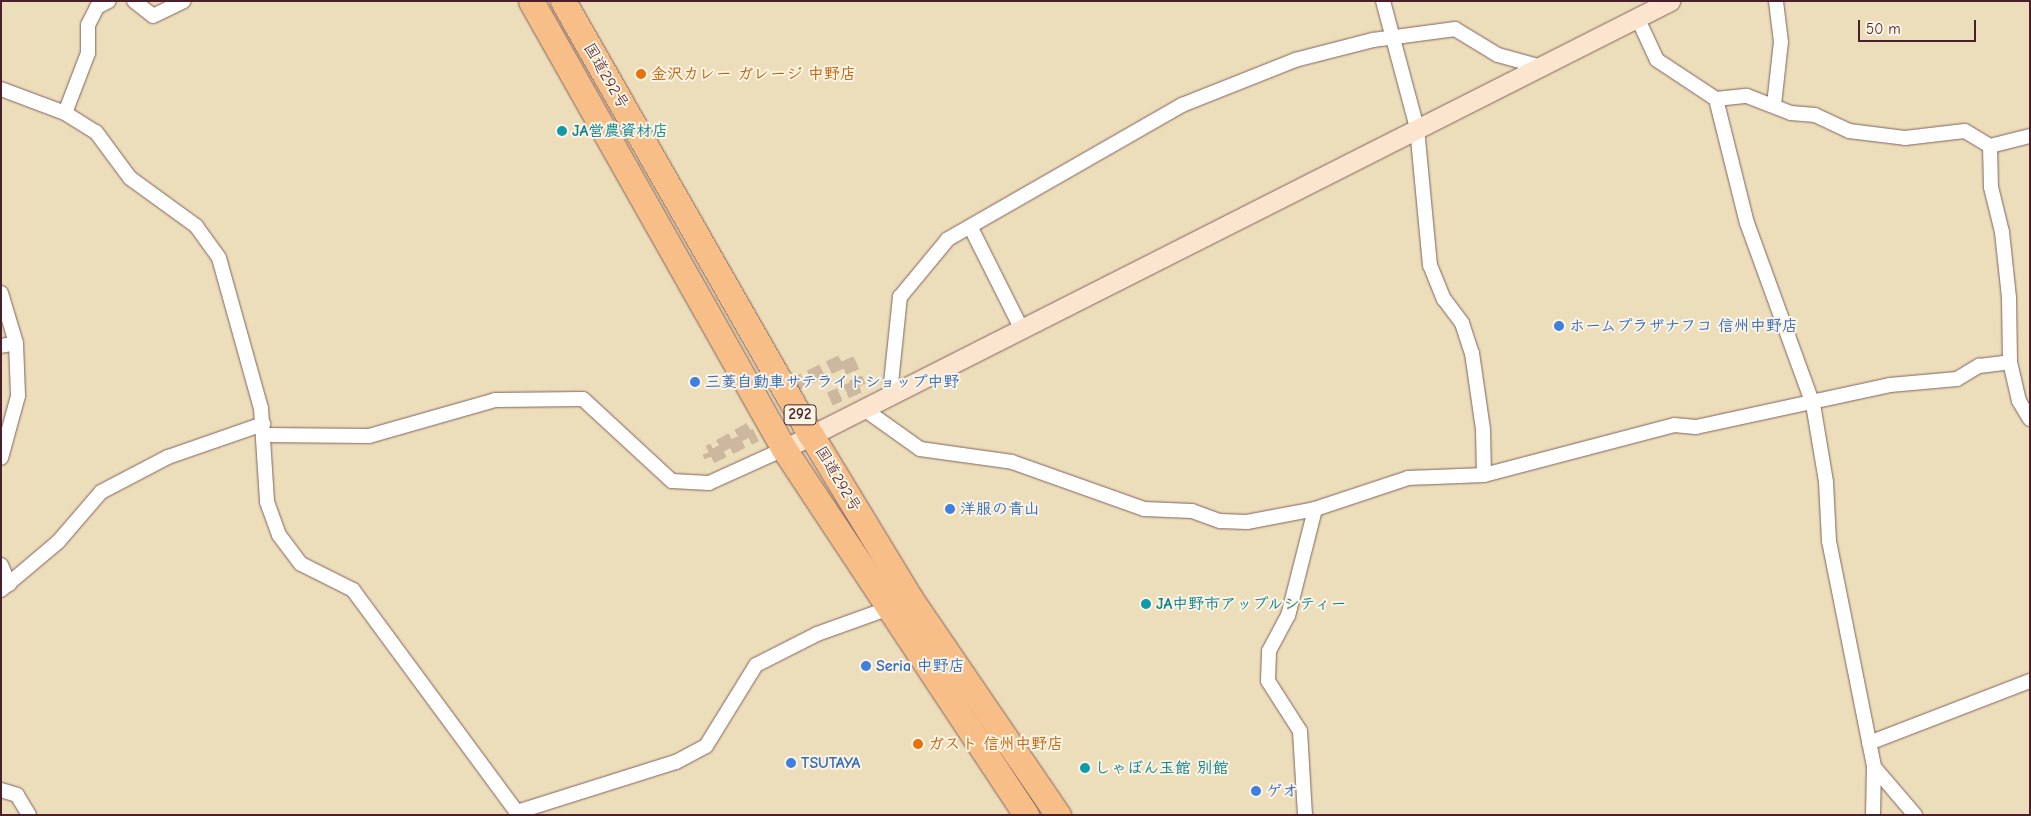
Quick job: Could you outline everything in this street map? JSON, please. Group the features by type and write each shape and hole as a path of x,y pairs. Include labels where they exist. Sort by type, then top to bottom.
{"highway":[{"name":"国道292号","path":"531,1 784,449 886,609 1026,815"},
{"name":"国道292号","path":"563,1 811,435 910,598 1058,815"}],"street":[{"path":"65,113 88,54 88,25 97,7 109,1"},
{"path":"134,1 153,16 184,1"},
{"path":"1383,1 1390,42 1417,128 1430,265 1444,300 1462,323 1472,353 1483,429 1484,475"},
{"path":"5,587 58,542 101,492 176,454 264,430 369,436 495,400 583,399 672,481 709,483 784,449 864,409 890,393 1022,330 1670,1"},
{"path":"1774,104 1781,42 1776,1"},
{"path":"1637,17 1657,60 1716,100 1747,96 1774,104 1791,113 1815,115 1849,131 1905,138 1965,131 1990,146 2030,136"},
{"path":"890,393 900,297 948,239 971,228 1182,105 1294,60 1373,40 1390,42 1455,29 1498,55 1542,67"},
{"path":"1,89 65,113 96,132 130,178 196,226 219,258 264,430 267,502 279,535 301,564 353,590 518,813 676,762 706,746 756,665 817,634 886,609"},
{"path":"1716,100 1747,223 1813,404 1826,482 1829,542 1874,767 1873,815"},
{"path":"1990,146 1991,187 2002,232 2008,288 2010,362 2019,401 2030,419"},
{"path":"971,228 1022,330"},
{"path":"1,293 16,343 18,396 1,458"},
{"path":"1,346 16,343"},
{"path":"864,409 920,449 1012,462 1144,509 1247,522 1315,509 1408,478 1484,475 1674,425 1696,427 1813,404 1890,385 1957,379 1979,366 2010,362"},
{"path":"1305,815 1300,731 1268,681 1269,651 1288,616 1315,509"},
{"path":"1,565 5,587"},
{"path":"1869,744 2030,681"},
{"path":"1874,767 1916,815"},
{"path":"1,790 17,795 29,815"}],"tunnel":[{"path":"791,386 847,359 859,386 830,399"},
{"path":"750,429 709,452 711,457 756,435"}],"place":[{"name":"金沢カレー ガレージ 中野店","path":"641,74"},
{"name":"JA営農資材店","path":"562,131"},
{"name":"ホームプラザナフコ 信州中野店","path":"1559,326"},
{"name":"三菱自動車サテライトショップ中野","path":"695,382"},
{"name":"洋服の青山","path":"950,509"},
{"name":"JA中野市アップルシティー","path":"1146,604"},
{"name":"Seria 中野店","path":"866,666"},
{"name":"ガスト 信州中野店","path":"918,744"},
{"name":"TSUTAYA","path":"791,763"},
{"name":"しゃぼん玉館 別館","path":"1085,768"},
{"name":"ゲオ","path":"1256,791"}]}
